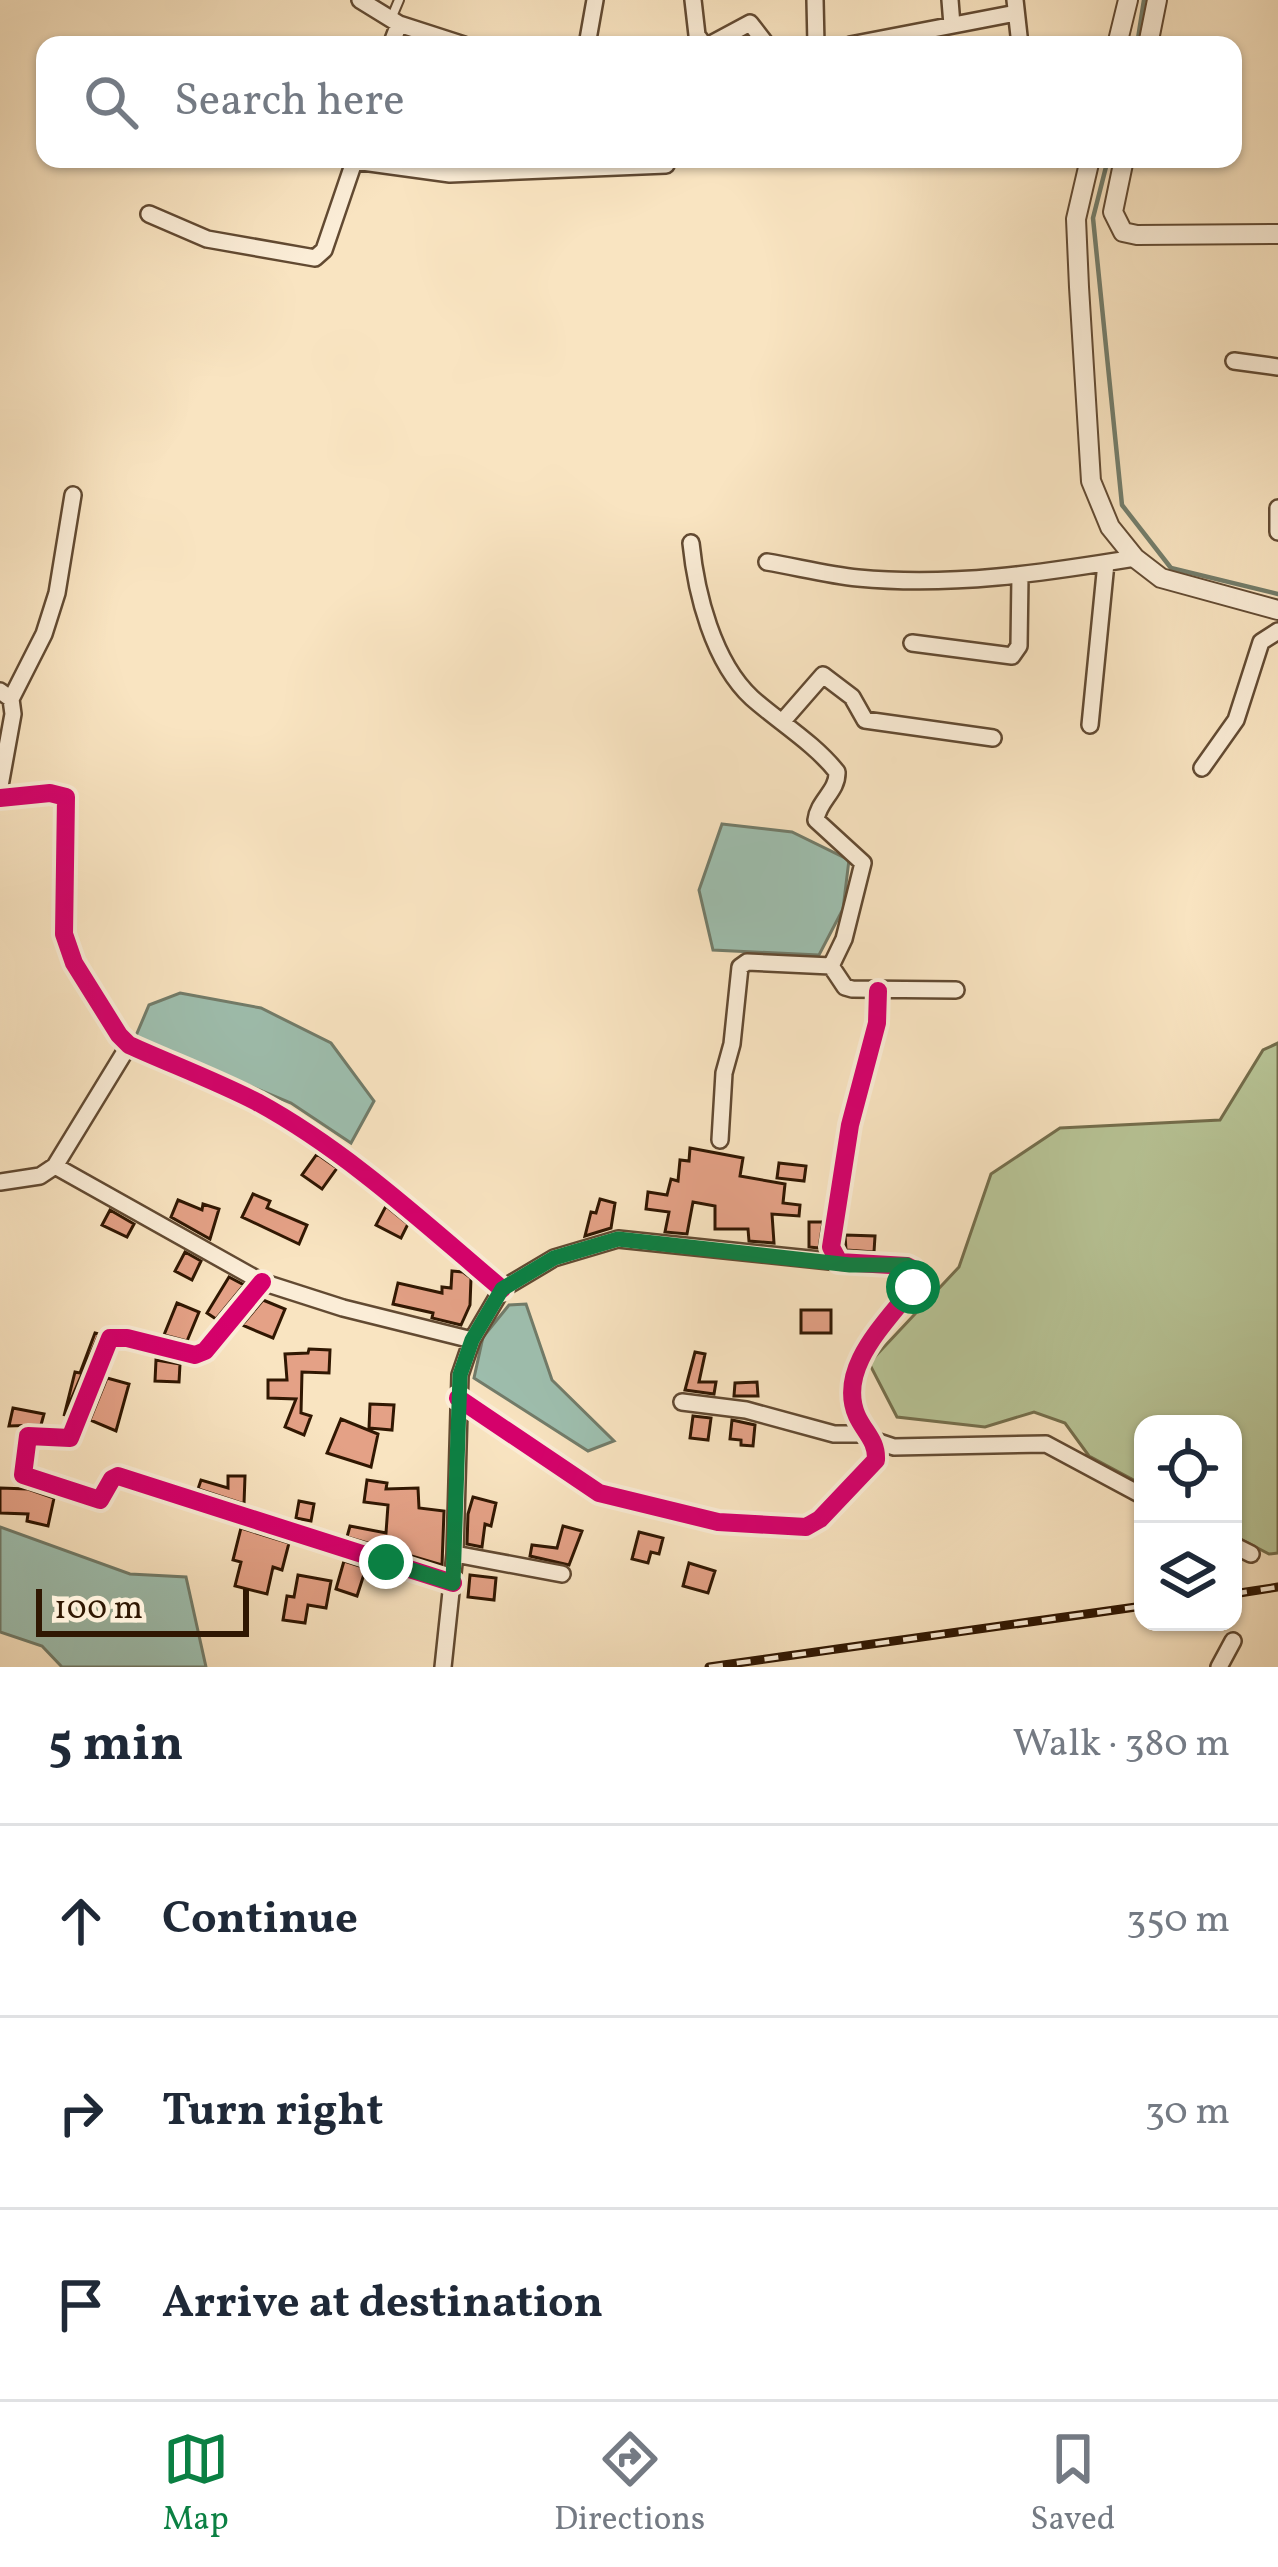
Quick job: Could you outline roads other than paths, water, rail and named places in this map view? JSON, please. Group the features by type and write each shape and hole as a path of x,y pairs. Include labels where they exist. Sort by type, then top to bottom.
{"street":[{"path":"360,0 395,21 438,36"},
{"path":"589,36 595,0"},
{"path":"693,0 698,36"},
{"path":"815,0 816,36"},
{"path":"950,0 952,25"},
{"path":"1119,36 1128,0"},
{"path":"1150,36 1157,0"},
{"path":"896,36 1016,6 1019,36"},
{"path":"392,36 395,21"},
{"path":"724,36 750,23 760,36"},
{"path":"149,214 207,239 315,258 324,250 352,168"},
{"path":"409,168 450,174 529,168"},
{"path":"1088,168 1076,219 1091,481 1110,527 1135,558 1161,578 1278,610"},
{"path":"1122,168 1113,212 1123,232 1278,234"},
{"path":"1234,361 1278,368"},
{"path":"0,786 13,714 6,695 44,634 57,592 73,495"},
{"path":"1278,508 1278,532"},
{"path":"691,542 698,590 730,670 746,692 837,772 836,784 816,820 863,863 844,939 830,966"},
{"path":"767,562 858,578 939,581 1020,576 1135,558"},
{"path":"1090,725 1106,563"},
{"path":"912,643 1012,656 1019,646 1020,576"},
{"path":"1202,768 1236,720 1261,642 1278,631"},
{"path":"782,722 823,675 852,697 865,720 993,738"},
{"path":"0,798 66,796 62,881 68,950 129,1045 257,1103 327,1147 402,1203 502,1289"},
{"path":"719,1140 740,967 747,962 830,966"},
{"path":"830,966 846,988 956,990"},
{"path":"839,1262 830,1247 850,1125 877,1023 878,991"},
{"path":"0,1181 40,1176 55,1166 129,1045"},
{"path":"55,1166 262,1282 472,1340"},
{"path":"443,1667 455,1554 458,1398 460,1375 472,1340 502,1289 554,1258 618,1239 913,1269 913,1287 857,1367 854,1406 871,1437 876,1460 820,1519 806,1527 718,1522 599,1493 458,1398"},
{"path":"262,1282 206,1351 195,1355 110,1338 70,1438 28,1436 23,1474 98,1500 118,1476 453,1583"},
{"path":"682,1402 746,1410 834,1434 871,1437 894,1447 1046,1444 1134,1491"},
{"path":"1242,1550 1251,1554"},
{"path":"455,1554 562,1574"},
{"path":"1219,1667 1233,1641"}],"lane":[{"path":"395,21 399,0"}],"waterway":[{"path":"1138,36 1144,0"},
{"path":"1106,168 1093,218 1122,505 1171,568 1278,594"}],"railway":[{"path":"1242,1593 1278,1587"},
{"path":"709,1667 1134,1607"}]}
